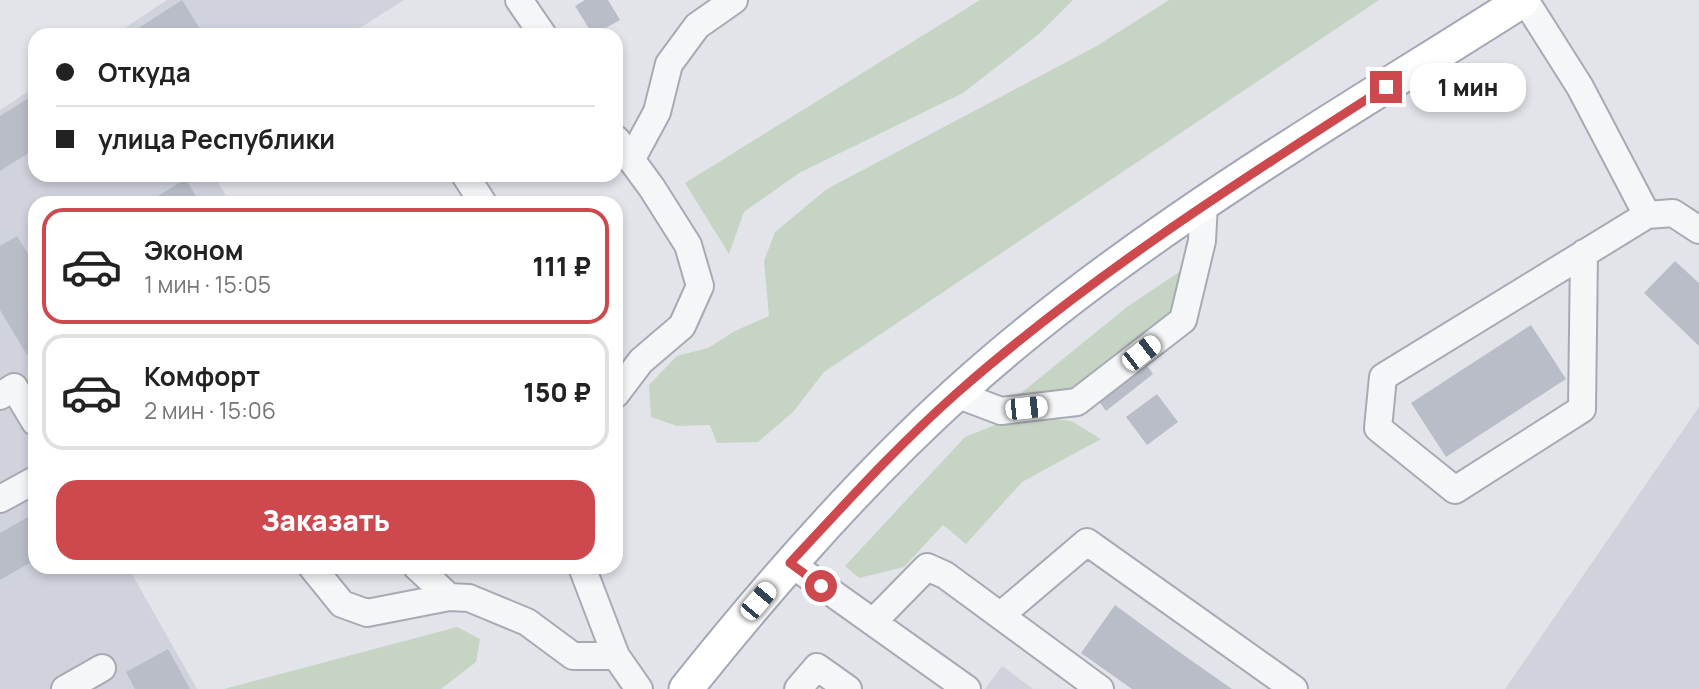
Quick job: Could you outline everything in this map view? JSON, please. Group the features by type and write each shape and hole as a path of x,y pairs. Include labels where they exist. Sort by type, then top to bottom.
{"main road":[{"path":"685,689 790,563 873,474 956,394 1097,280 1204,204 1524,0"}],"street":[{"path":"519,0 538,28"},
{"path":"623,374 682,326 700,286 688,245 624,149 657,112 669,64 698,26 734,0"},
{"path":"1524,0 1580,87 1647,215"},
{"path":"956,394 1001,411 1077,402 1183,320 1202,241 1204,204"},
{"path":"1584,253 1582,409 1455,490 1378,428 1383,377 1584,253 1647,215 1673,213 1699,230"},
{"path":"0,396 14,387 28,410"},
{"path":"0,499 28,484"},
{"path":"1001,615 1087,542 1294,689"},
{"path":"790,563 966,689"},
{"path":"873,622 926,567 945,575 1100,689"},
{"path":"318,574 342,604 367,612 449,597 470,598 527,622 573,656 616,656"},
{"path":"424,574 449,597"},
{"path":"585,574 616,656 639,689"},
{"path":"798,689 817,667 848,689"},
{"path":"65,689 102,668"}],"shaded area":[{"path":"167,0 404,0 360,28 125,28"},
{"path":"28,92 28,182 218,182 226,196 28,196 28,574 132,574 197,689 0,689 0,110"},
{"path":"1699,407 1699,689 1505,689"},
{"path":"1002,666 1033,689 985,689"}],"green space":[{"path":"980,0 1073,0 1039,34 963,93 799,173 744,212 729,254 685,183"},
{"path":"1169,0 1379,0 824,372 793,412 758,442 717,443 710,425 677,426 651,417 649,385 677,356 708,348 735,331 769,316 764,261 775,232 827,189 1095,47"},
{"path":"1185,268 1173,311 1069,393 1044,397 1020,394 1127,307"},
{"path":"1046,418 1071,421 1101,439 1022,482 966,544 943,525 904,567 859,578 845,566 965,437 1000,423"},
{"path":"457,627 480,639 476,662 441,689 224,689"}],"building":[{"path":"182,0 200,28 139,28"},
{"path":"585,0 608,0 620,20 606,28 589,28 575,6"},
{"path":"28,98 28,153 0,171 0,116"},
{"path":"181,182 188,182 196,196 158,196"},
{"path":"17,236 28,254 27,355 0,310 0,246"},
{"path":"1675,261 1699,283 1699,346 1644,293"},
{"path":"1531,325 1566,379 1446,457 1411,403"},
{"path":"1137,352 1153,374 1106,411 1089,388"},
{"path":"1157,394 1178,422 1147,445 1126,417"},
{"path":"28,517 28,564 0,580 0,533"},
{"path":"1115,605 1232,689 1132,689 1081,653"},
{"path":"168,649 190,689 135,689 126,672"}],"route":[{"path":"821,586 790,563 873,474 956,394 1034,328 1118,264 1204,204 1386,87"}]}
